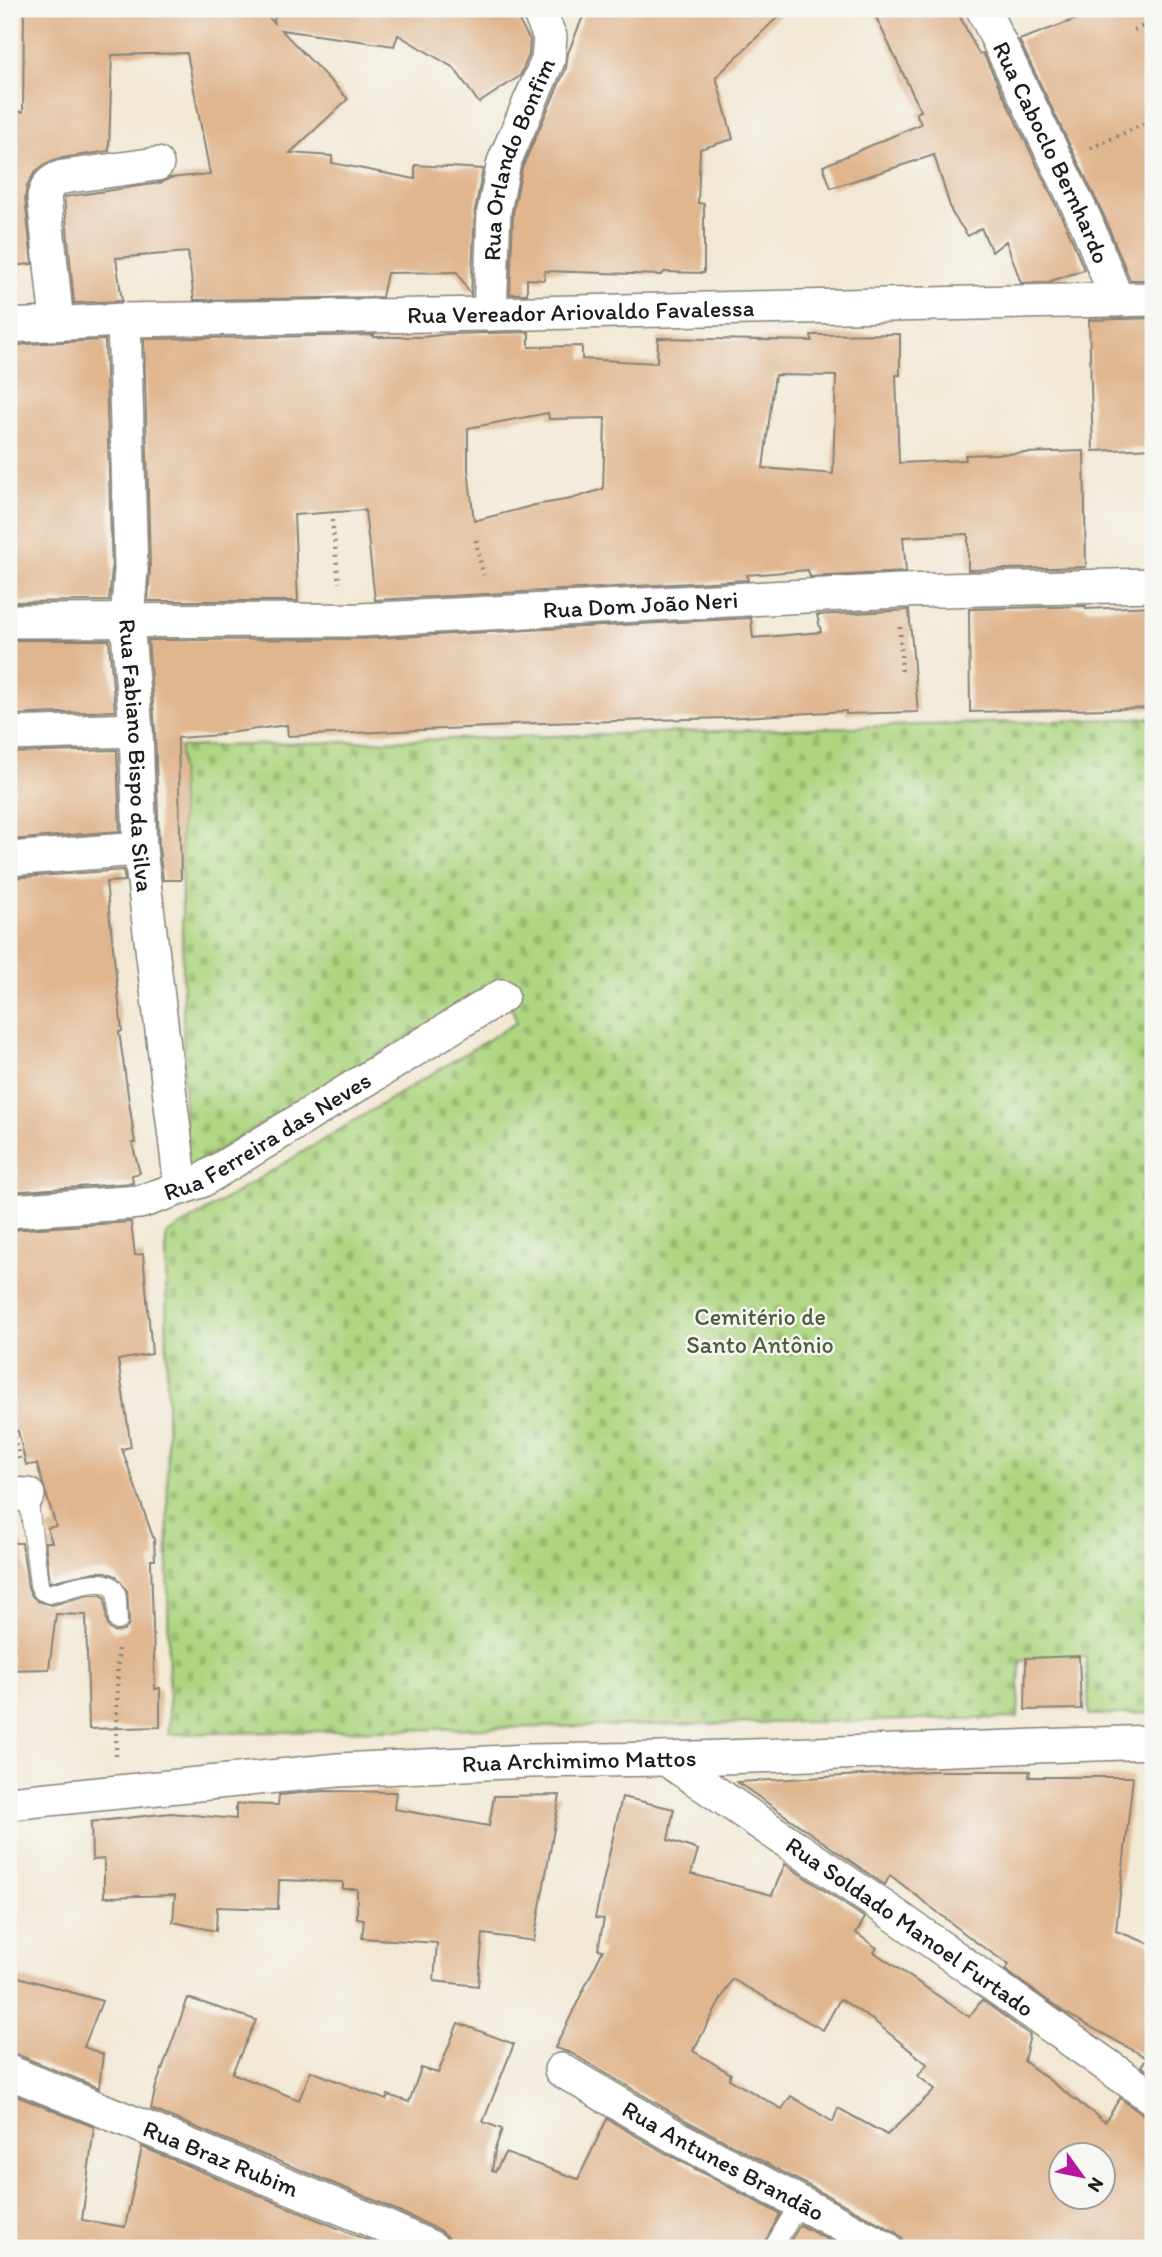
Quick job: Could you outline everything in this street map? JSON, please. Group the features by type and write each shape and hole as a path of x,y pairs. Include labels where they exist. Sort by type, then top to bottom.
{"street":[{"name":"Rua Orlando Bonfim","path":"490,314 494,211 504,162 548,60 550,37 538,9"},
{"name":"Rua Caboclo Bernhardo","path":"983,9 1086,222 1117,300"},
{"path":"57,323 44,197 46,188 53,180 63,177 157,164"},
{"name":"Rua Vereador Ariovaldo Favalessa","path":"9,326 124,320 1153,299"},
{"name":"Rua Fabiano Bispo da Silva","path":"124,320 131,570 127,620 136,730 140,849 181,1187"},
{"name":"Rua Dom João Neri","path":"9,621 373,620 899,591 1153,585"},
{"path":"9,734 136,730"},
{"path":"9,859 140,849"},
{"name":"Rua Ferreira das Neves","path":"9,1211 140,1202 201,1181 502,996"},
{"name":"Rua Archimimo Mattos","path":"9,1803 338,1770 1153,1742"},
{"name":"Rua Soldado Manoel Furtado","path":"666,1759 902,1920 1153,2098"},
{"name":"Rua Antunes Brandão","path":"561,2070 676,2137 885,2248"},
{"name":"Rua Braz Rubim","path":"9,2072 366,2218 432,2248"}],"lane":[{"path":"18,1494 42,1591 49,1594 99,1581 107,1583 116,1593 118,1621"},
{"path":"773,2248 800,2202"}],"path":[{"path":"1134,30 1153,23"},
{"path":"1058,163 1153,120"},
{"path":"332,520 341,594"},
{"path":"476,540 483,576"},
{"path":"899,591 902,674"},
{"path":"9,1409 20,1462"},
{"path":"118,1621 116,1764 121,1793"}],"green space":[{"name":"Cemitério de Santo Antônio","path":"1153,718 1153,1713 1089,1715 1086,1657 1020,1661 1018,1718 169,1734 166,1235 517,1022 501,981 185,1170 180,747"}],"building":[{"path":"24,9 260,9 274,23 275,9 512,9 530,40 529,55 520,76 479,103 454,68 398,35 394,46 281,30 348,99 290,153 332,156 332,163 415,179 415,165 483,169 475,210 471,295 457,272 387,273 382,297 194,300 188,252 116,258 122,301 74,303 64,197 160,183 170,178 210,174 187,53 112,55 109,151 56,159 35,172 27,186 25,198 32,264 9,266 9,111 23,112"},
{"path":"586,9 786,9 716,77 733,139 700,149 698,203 704,204 704,273 664,272 662,275 545,271 544,280 527,279 527,294 510,294 513,213 522,168 566,68 568,53"},
{"path":"872,9 956,9 979,54 983,53 1068,230 1084,270 1048,282 1021,283 1006,241 992,252 981,228 968,236 952,213 934,155 831,188 823,166 921,124 916,113 921,111"},
{"path":"1104,9 1153,9 1153,280 1130,280 1103,214 1019,40"},
{"path":"1153,318 1153,448 1093,451 1089,320"},
{"path":"529,332 529,347 582,346 582,359 657,363 658,338 812,341 811,335 900,334 900,375 896,375 899,463 966,460 965,455 1084,451 1086,567 968,570 968,534 903,537 906,572 810,577 808,570 747,575 748,580 375,600 365,510 294,515 298,601 148,601 150,569 144,339 374,335 422,337","holes":["775,375 836,376 833,474 763,468","548,413 549,419 605,418 603,489 474,521 468,469 468,428"]},
{"path":"105,340 112,570 109,601 9,602 9,347"},
{"path":"1086,606 1086,609 1153,606 1153,708 970,712 969,609"},
{"path":"909,610 918,712 846,714 846,711 288,736 287,725 222,735 178,738 181,880 163,880 148,640 361,639 751,618 753,638 821,632 817,615"},
{"path":"9,640 109,640 115,711 9,715"},
{"path":"117,750 120,831 9,840 9,753"},
{"path":"123,870 125,881 106,882 122,1031 119,1032 135,1143 132,1143 140,1173 132,1175 133,1183 9,1192 9,878"},
{"path":"131,1222 135,1255 143,1254 152,1354 118,1360 131,1447 122,1449 154,1540 155,1560 151,1560 155,1689 160,1688 160,1727 89,1729 86,1615 56,1614 49,1669 12,1670 9,1655 9,1543 22,1543 28,1587 38,1601 52,1605 88,1595 102,1595 105,1598 109,1628 114,1632 124,1631 129,1620 127,1591 116,1576 95,1572 50,1582 45,1542 52,1542 47,1528 56,1526 37,1464 26,1465 18,1431 9,1433 9,1230"},
{"path":"1079,1656 1081,1709 1025,1710 1026,1658"},
{"path":"933,1771 1030,1771 1029,1777 1133,1777 1116,1931 1153,1945 1153,2075 1141,2066 1147,2058 1064,2012 1005,1970 1009,1965 890,1875 885,1885 737,1782"},
{"path":"324,1791 396,1792 394,1809 489,1826 494,1796 560,1795 534,1941 483,1934 478,1986 434,1981 437,1943 362,1938 364,1919 357,1918 357,1889 343,1889 343,1882 279,1880 278,1909 217,1907 216,1931 173,1922 175,1895 104,1897 104,1859 92,1860 91,1822 171,1813 236,1819 236,1804 278,1805 279,1795"},
{"path":"622,1797 674,1809 668,1840 698,1850 691,1874 772,1895 785,1864 865,1918 856,1933 877,1948 874,1952 969,2017 982,2000 1030,2035 1024,2061 1105,2122 1120,2098 1142,2114 1153,2117 1153,2248 904,2248 902,2238 894,2231 685,2120 571,2053 555,2048 603,1950 598,1949 604,1919 595,1918","holes":["732,1979 823,2030 840,1999 874,2021 927,2064 918,2076 935,2089 887,2135 838,2108 833,2122 791,2096 782,2109 729,2079 731,2074 693,2051"]},
{"path":"15,1976 102,2001 84,2047 103,2054 99,2088 9,2053 9,1997"},
{"path":"188,1998 256,2020 232,2073 299,2100 311,2071 386,2100 388,2095 409,2102 421,2068 438,2073 458,2023 514,2044 483,2122 502,2129 495,2149 492,2171 495,2172 505,2153 578,2179 607,2119 780,2214 762,2248 451,2248 448,2237 440,2230 374,2200 151,2109 156,2086"},
{"path":"9,2093 94,2127 82,2220 125,2227 142,2147 386,2248 9,2248"},
{"path":"800,2225 844,2248 786,2248"}]}
